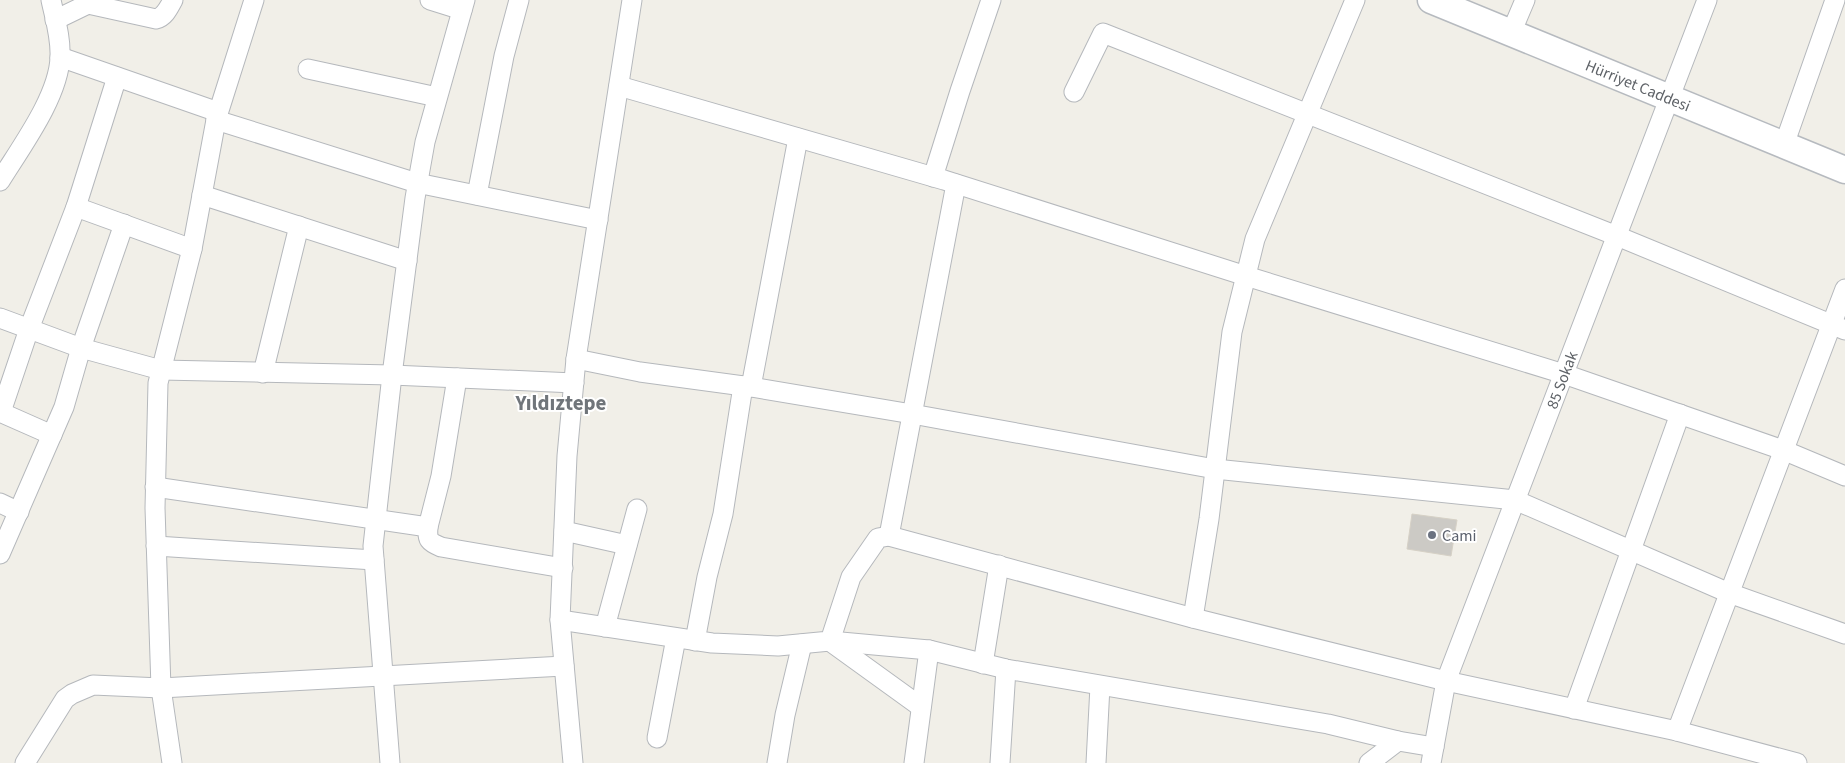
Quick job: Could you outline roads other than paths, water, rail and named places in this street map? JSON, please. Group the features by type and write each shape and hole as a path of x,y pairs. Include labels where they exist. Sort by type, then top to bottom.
{"street":[{"path":"0,180 43,110 57,77 60,45 50,0"},
{"path":"55,20 88,4 116,4 156,19 161,18 173,0"},
{"path":"172,763 161,688 155,487 158,383 192,249 217,116 254,0"},
{"path":"390,763 373,546 392,375 424,142 464,5 430,0"},
{"path":"477,195 504,56 519,0"},
{"path":"573,763 560,620 567,456 576,360 632,0"},
{"path":"933,177 960,91 992,0"},
{"path":"1192,618 1215,469 1232,332 1255,239 1355,0"},
{"name":"Hürriyet Caddesi","path":"1431,0 1845,170"},
{"path":"1511,33 1525,0"},
{"name":"85 Sokak","path":"1432,755 1446,681 1707,0"},
{"path":"1784,145 1836,0"},
{"path":"1074,92 1103,33 1617,236 1838,327"},
{"path":"60,56 217,116 418,183 598,220"},
{"path":"308,69 437,97"},
{"path":"52,435 0,412 29,329 76,207 117,77"},
{"path":"619,86 956,184 1564,374 1783,450 1845,476"},
{"path":"694,641 707,577 724,514 747,387 798,138"},
{"path":"889,536 956,184"},
{"path":"202,195 407,261"},
{"path":"76,207 192,249"},
{"path":"0,554 64,407 80,348 124,224"},
{"path":"263,373 299,226"},
{"path":"1677,731 1783,450 1838,327 1845,289"},
{"path":"0,318 80,348 162,370 392,375 574,383"},
{"path":"576,360 640,372 747,387 912,414 1215,469 1514,500 1729,593 1845,634"},
{"path":"457,378 440,476 428,527 428,538 431,543 440,547 562,568"},
{"path":"1574,709 1680,414"},
{"path":"155,487 376,521 428,527"},
{"path":"0,503 19,512"},
{"path":"605,627 637,510"},
{"path":"564,531 627,545"},
{"path":"830,641 851,577 878,538 889,536 1192,618 1446,681 1677,731 1797,763"},
{"path":"156,546 374,560"},
{"path":"983,664 999,565"},
{"path":"560,620 712,644 778,646 830,641 929,650 1006,669 1328,724 1398,741 1432,755"},
{"path":"657,738 676,638"},
{"path":"830,641 921,707"},
{"path":"777,763 785,715 802,644"},
{"path":"914,763 929,650"},
{"path":"25,763 65,699 93,685 161,688 564,666"},
{"path":"1000,763 1006,669"},
{"path":"1096,763 1100,686"},
{"path":"1370,763 1398,741"}],"place":[{"name":"Cami","path":"1432,535"}],"district":[{"name":"Yıldıztepe","path":"561,403"}]}
